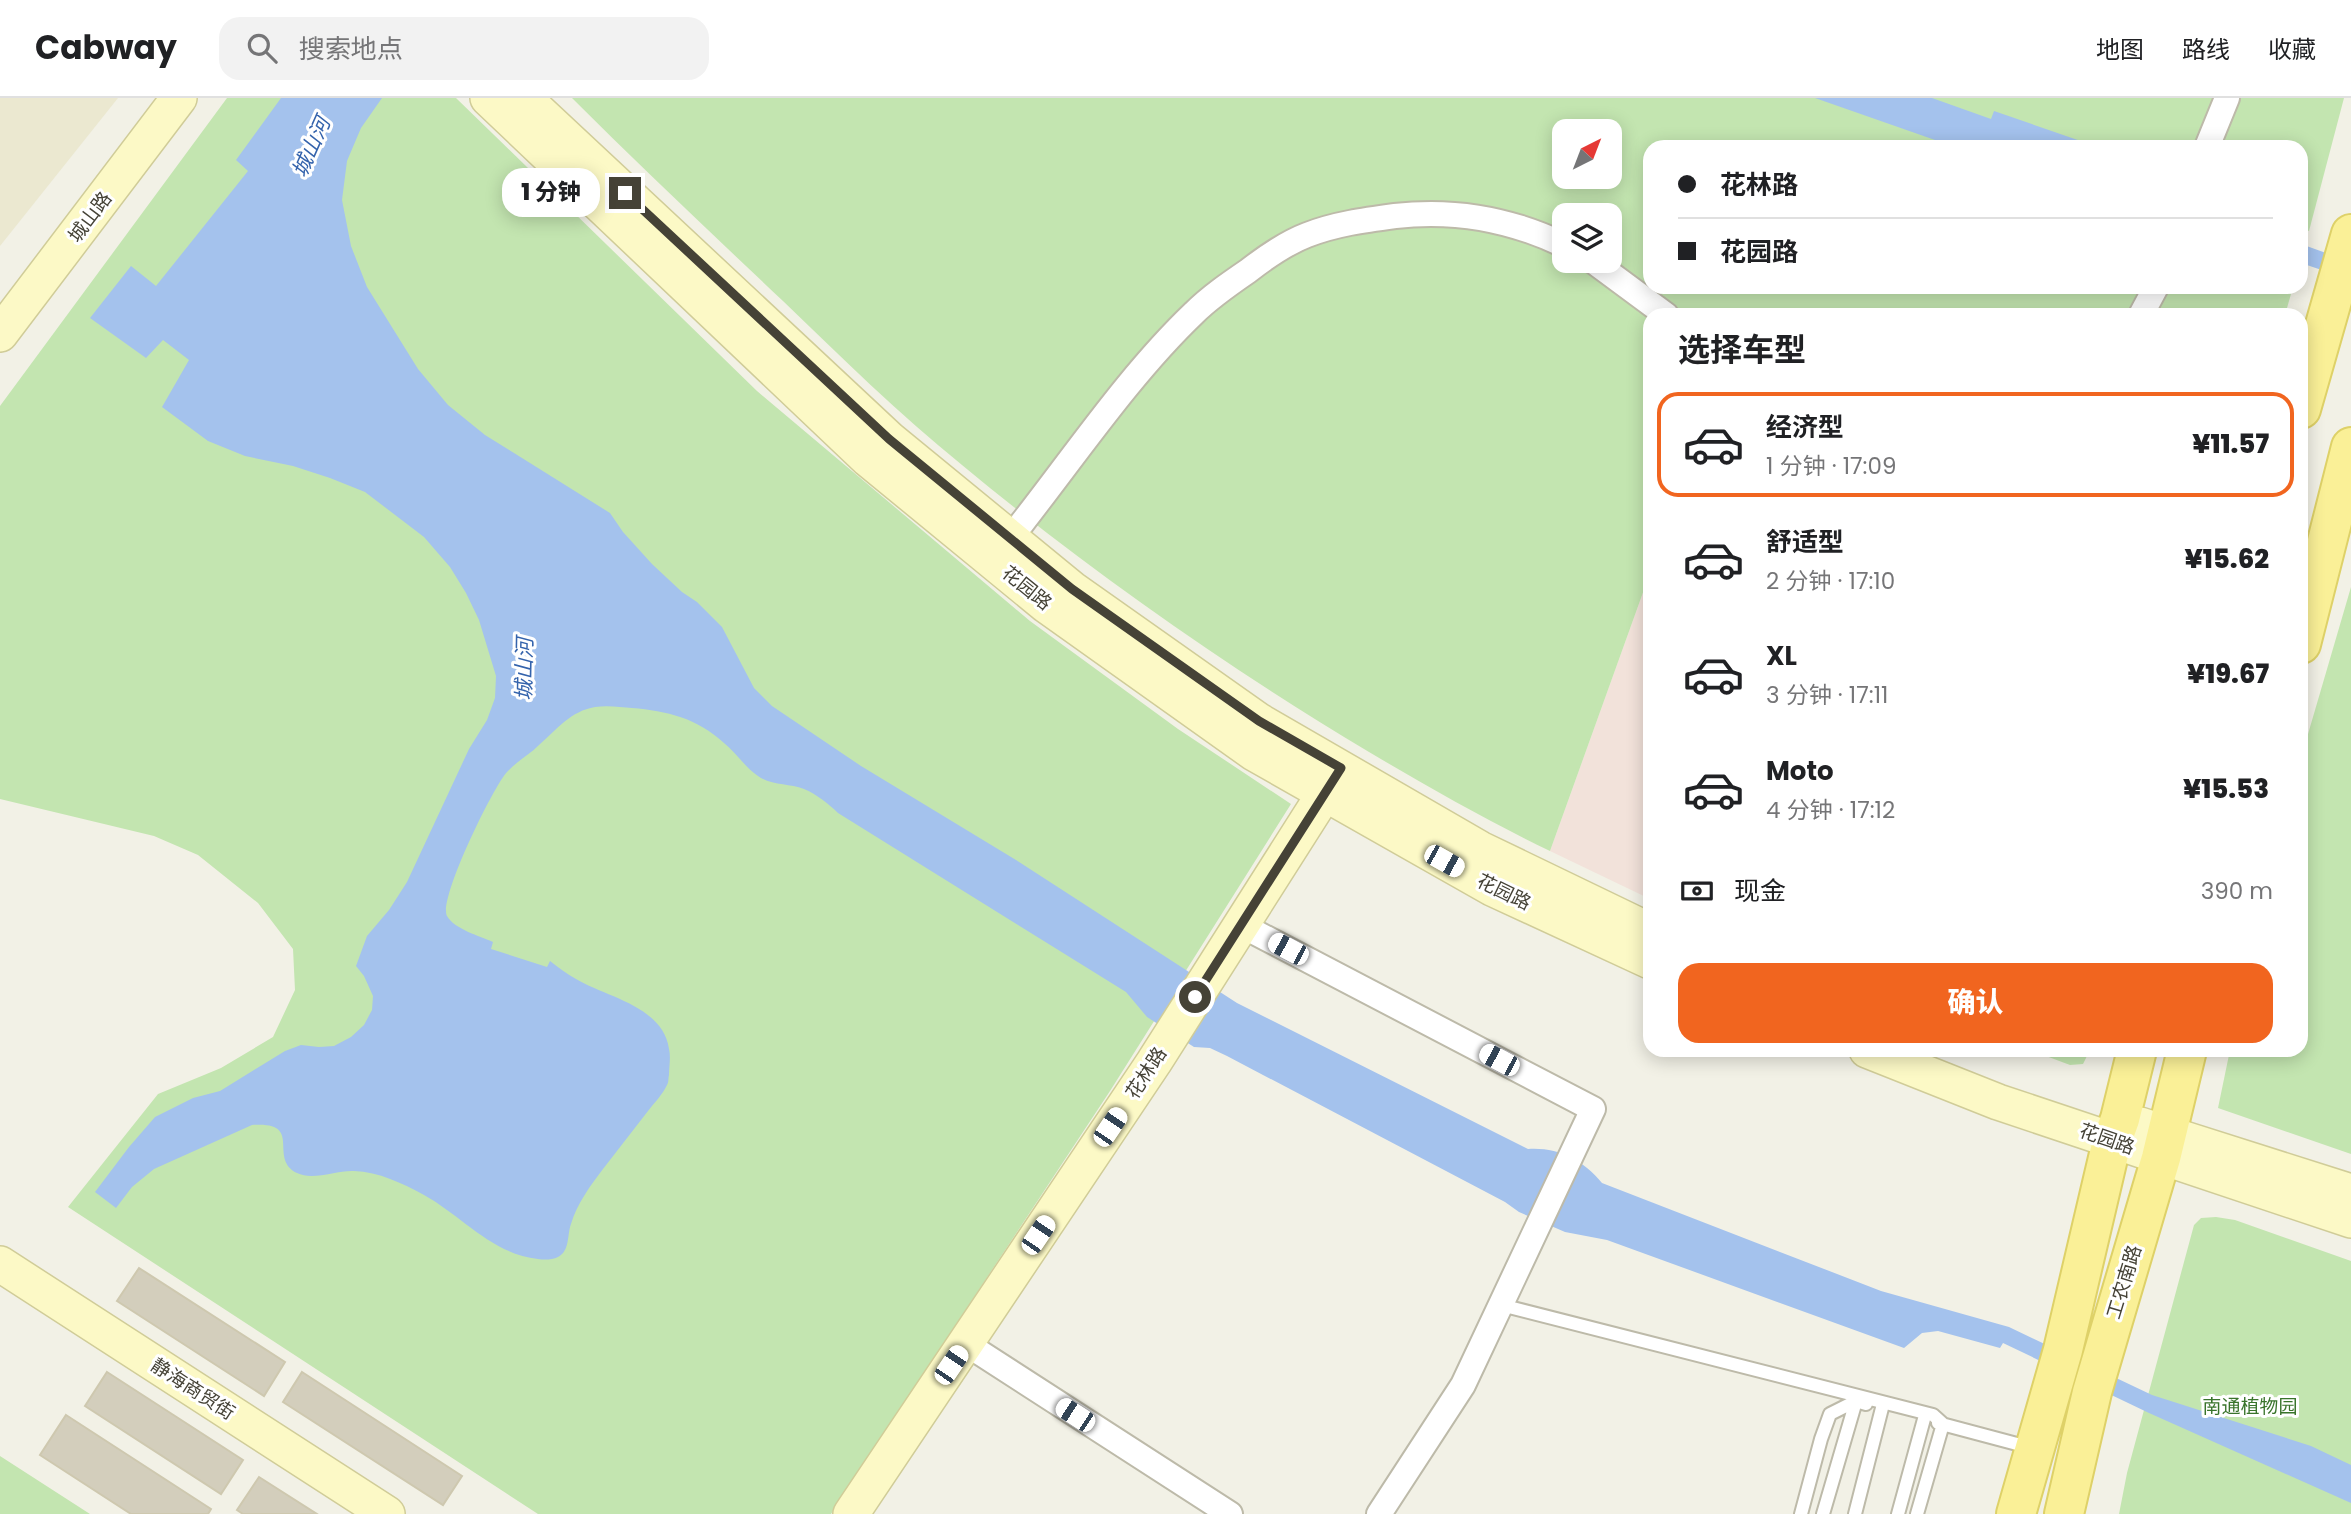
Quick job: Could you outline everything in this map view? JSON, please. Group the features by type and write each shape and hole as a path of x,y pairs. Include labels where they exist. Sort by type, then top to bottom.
{"main road":[{"name":"城山路","path":"0,334 179,98"},
{"name":"花园路","path":"488,98 868,458 1046,605 1254,753 1333,781 1643,928"},
{"name":"花园路","path":"524,98 900,448 1072,589 1259,721 1333,781 1492,888 1643,958"},
{"path":"2308,385 2349,242"},
{"path":"2308,616 2351,447"},
{"name":"花林路","path":"851,1514 1154,1062 1333,781"},
{"name":"花园路","path":"1885,1057 1998,1102 2116,1130 2164,1146 2351,1220"},
{"name":"花园路","path":"1950,1057 2116,1130"},
{"path":"2016,1514 2060,1361 2135,1057"},
{"name":"工农南路","path":"2064,1514 2092,1392 2164,1146 2185,1057"},
{"name":"花园路","path":"2164,1146 2351,1192"},
{"name":"静海商贸街","path":"0,1264 387,1514"}],"street":[{"path":"2210,140 2227,98"},
{"path":"1023,523 1172,335 1217,293 1266,257 1304,236 1360,221 1414,214 1469,216 1517,225 1552,240"},
{"path":"1609,273 1657,308"},
{"path":"1241,925 1592,1109 1463,1385 1379,1514"},
{"path":"965,1343 1230,1514"}],"lane":[{"path":"1501,1305 1933,1415 1943,1424"},
{"path":"1801,1514 1830,1414 1856,1401 2035,1449"},
{"path":"1823,1514 1856,1401"},
{"path":"1855,1514 1882,1408"},
{"path":"1898,1514 1924,1419"},
{"path":"1917,1514 1943,1424"}],"shaded area":[{"path":"0,98 118,98 0,246"},
{"path":"1643,592 1643,896 1550,851"}],"green space":[{"path":"227,98 456,98 757,391 1030,621 1178,729 1291,804 1110,1091 831,1514 538,1514 68,1207 158,1094 221,1068 273,1037 295,990 293,949 258,903 198,855 154,836 0,799 0,406"},
{"path":"572,98 2344,98 2309,231 2308,140 1643,140 1643,294 2291,294 2287,308 1643,308 1643,592 1550,851 1369,752 1263,686 1160,616 1010,504 939,446 849,364"},
{"path":"2351,587 2351,1154 2218,1108 2229,1057 2308,1057 2308,734"},
{"path":"2049,1057 2086,1057 2083,1064 2070,1065"},
{"name":"南通植物园","path":"2201,1218 2235,1220 2351,1261 2351,1514 2119,1514 2127,1473 2194,1225"},
{"path":"0,1456 90,1514 0,1514"}],"water":[{"name":"城山河","path":"281,98 382,98 361,128 347,161 342,200 351,246 367,287 418,369 448,405 485,435 610,513 652,564 722,627 754,688 772,706 861,766 1016,860 1237,1003 1528,1149 1550,1150 1569,1157 1587,1168 1602,1183 1881,1291 2009,1327 2152,1395 2311,1446 2351,1465 2351,1503 2149,1413 2003,1343 2000,1348 1938,1331 1922,1333 1904,1348 1607,1240 1565,1232 1519,1212 1505,1202 1227,1056 1210,1048 1194,1047 1147,1017 1126,992 838,813 813,794 758,776 703,727 681,717 645,709 604,706 579,712 511,768 490,799 468,844 446,906 450,921 493,942 491,949 547,967 550,961 576,979 645,1013 665,1034 670,1055 668,1084 584,1195 562,1254 543,1260 506,1250 424,1195 381,1176 354,1171 318,1176 297,1173 285,1159 282,1134 268,1125 252,1125 154,1169 132,1187 116,1208 95,1192 155,1117 193,1098 220,1091 285,1051 301,1045 334,1046 351,1037 364,1025 372,1010 373,996 356,966 367,936 389,910 407,882 469,749 487,720 495,698 496,676 479,620 450,567 424,537 365,492 293,466 245,456 208,441 162,407 189,360 163,340 146,358 90,318 131,266 156,286 248,171 236,160"},
{"path":"1815,98 1932,98 1991,119 1994,111 2078,140 1935,140"},
{"path":"2308,247 2351,262 2351,280 2308,265"}],"building":[{"path":"139,1268 285,1362 264,1396 117,1301"},
{"path":"107,1372 243,1460 221,1494 85,1406"},
{"path":"302,1372 462,1476 443,1505 283,1402"},
{"path":"66,1415 211,1509 208,1514 131,1514 40,1455"},
{"path":"259,1477 317,1514 243,1514 237,1510"}],"route":[{"path":"625,193 889,439 1072,589 1259,721 1341,768 1195,997"}]}
